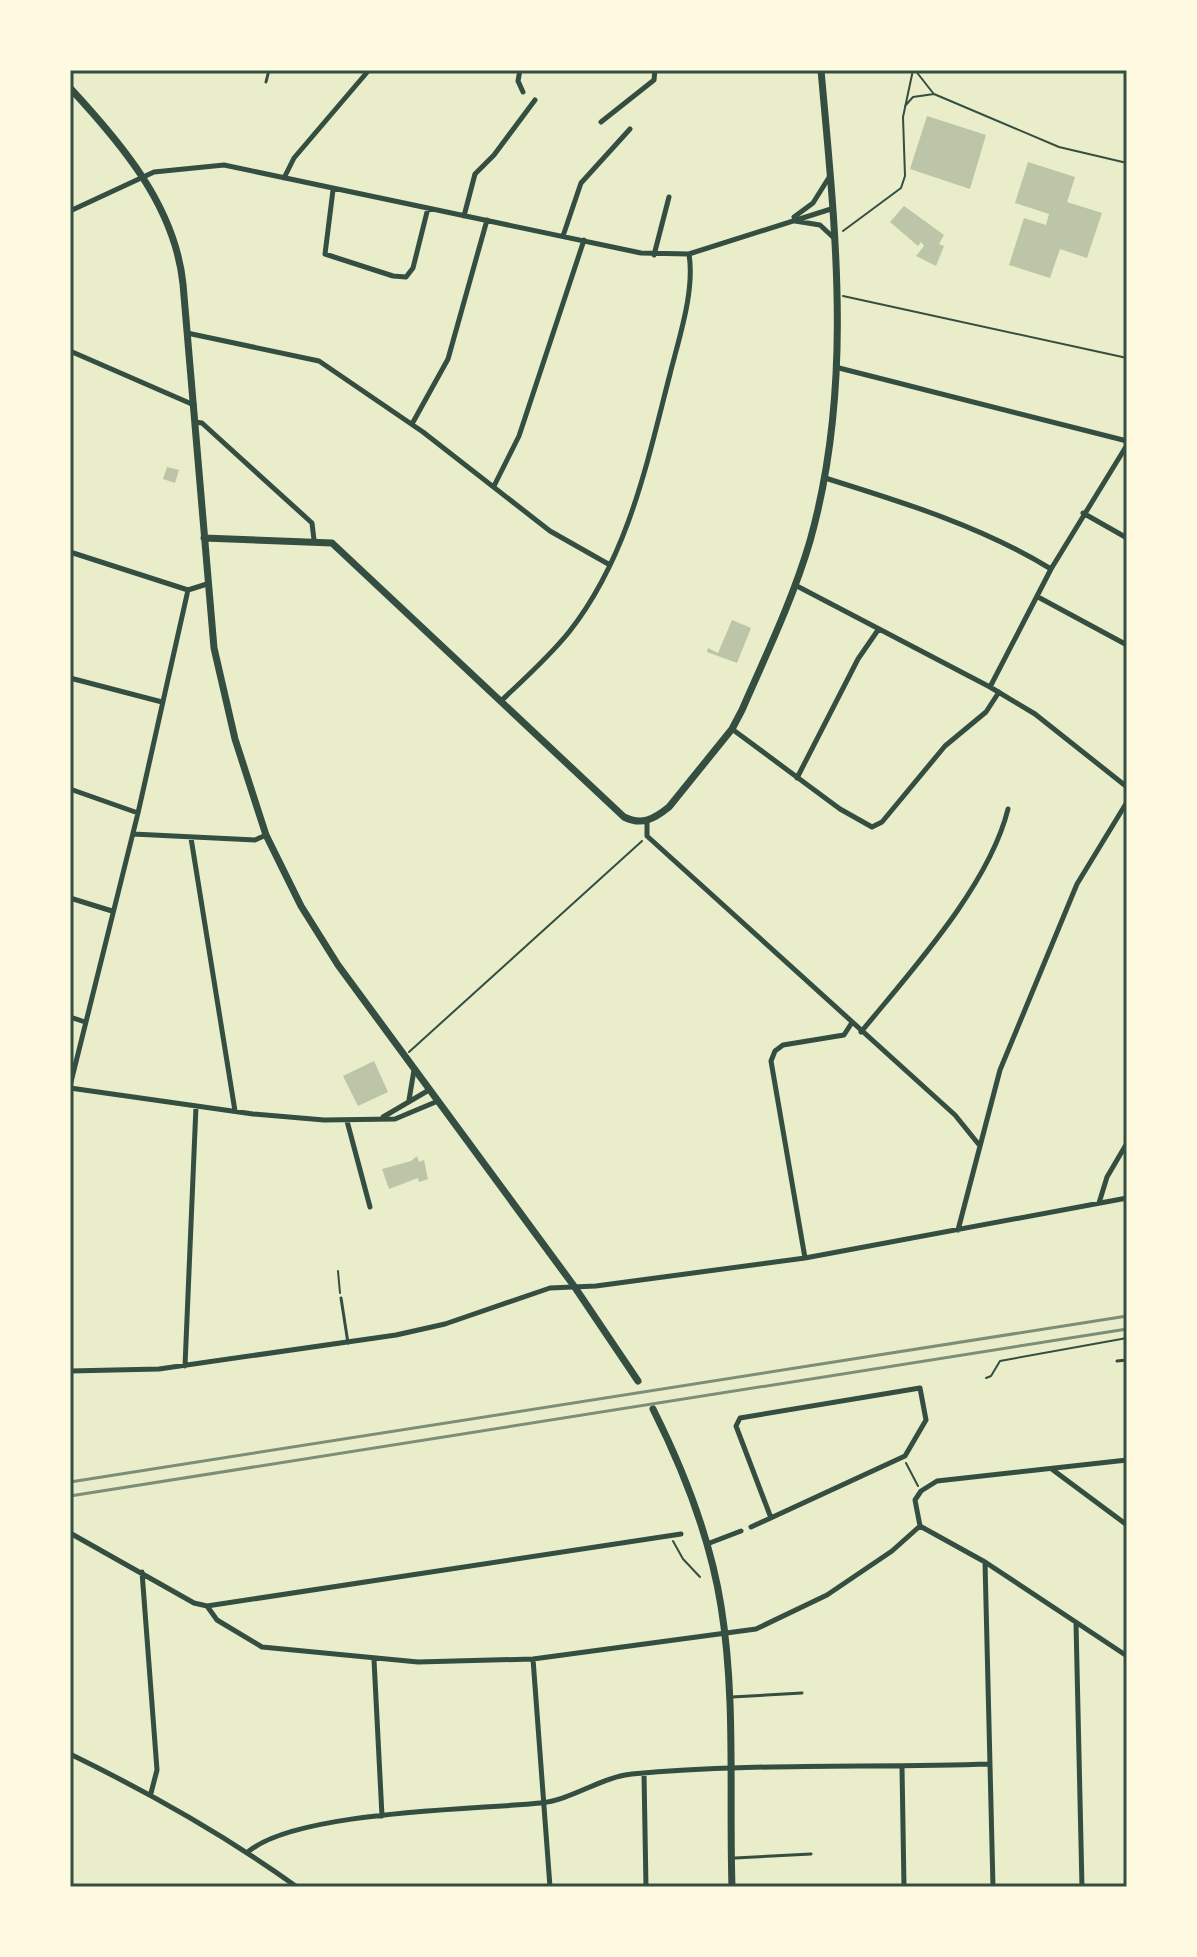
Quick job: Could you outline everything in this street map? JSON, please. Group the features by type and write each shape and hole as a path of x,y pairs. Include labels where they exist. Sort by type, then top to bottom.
{"street":[{"path":"284,178 304,147 369,70"},
{"path":"520,70 518,81 523,92"},
{"path":"601,122 654,80 655,70"},
{"path":"204,538 332,543 624,817 634,822 647,821 669,807 732,729 795,585 825,478 839,368 839,295 821,70"},
{"path":"70,88 143,177 173,237 182,276 214,648 228,714 266,835 301,906 331,954 574,1286 638,1381"},
{"path":"464,216 475,174 494,155 535,100"},
{"path":"563,236 581,183 630,129"},
{"path":"70,211 143,177 175,168 224,165 654,255 689,254 831,209"},
{"path":"790,220 813,203 828,179"},
{"path":"333,190 325,254 393,276 406,277 413,268 428,208"},
{"path":"654,255 669,197"},
{"path":"412,424 448,359 487,220"},
{"path":"790,220 820,225 834,236"},
{"path":"494,486 519,436 584,240"},
{"path":"501,701 569,632 610,565 639,490 666,388 690,277 689,254"},
{"path":"186,332 319,361 412,424 550,531 610,565"},
{"path":"70,351 194,405"},
{"path":"839,368 1127,443 1051,569 990,687"},
{"path":"195,422 211,430 312,523 314,540"},
{"path":"825,478 933,513 991,536 1051,569"},
{"path":"1083,513 1127,538"},
{"path":"70,552 188,590 207,584"},
{"path":"795,585 999,692 1035,714 1127,787"},
{"path":"188,590 138,813 70,1087 235,1111 347,1121 395,1119 438,1101"},
{"path":"1038,597 1127,645"},
{"path":"797,778 858,659 878,630"},
{"path":"70,678 162,702"},
{"path":"732,729 864,825 872,827 882,822 945,746 986,712 999,692"},
{"path":"70,789 138,813"},
{"path":"958,1230 1000,1070 1072,895 1127,802"},
{"path":"861,1032 919,963 967,893 1003,829 1008,809"},
{"path":"647,821 647,836 955,1115 980,1146"},
{"path":"133,834 255,840 266,835"},
{"path":"191,838 235,1111"},
{"path":"70,898 112,911"},
{"path":"70,1017 85,1022"},
{"path":"805,1258 771,1061 775,1051 783,1045 844,1035 851,1024"},
{"path":"409,1101 414,1069"},
{"path":"379,1119 430,1089"},
{"path":"185,1366 196,1106"},
{"path":"347,1121 370,1207"},
{"path":"1099,1203 1107,1177 1127,1143"},
{"path":"70,1371 133,1372 348,1343 424,1330 523,1294 805,1258 1127,1198"},
{"path":"751,1527 771,1518 905,1456 926,1420 920,1388 740,1418 736,1426 771,1518"},
{"path":"653,1409 676,1455 707,1544 724,1634 732,1887"},
{"path":"1127,1460 937,1481 921,1491 915,1500 914,1511 920,1526 985,1562 1127,1656"},
{"path":"1053,1470 1127,1525"},
{"path":"207,1606 217,1620 262,1647 418,1662 533,1659 756,1629 827,1595 892,1551 920,1526"},
{"path":"707,1544 741,1531"},
{"path":"70,1533 194,1603 207,1606 681,1534"},
{"path":"985,1562 993,1887"},
{"path":"142,1572 157,1770 151,1793"},
{"path":"1076,1623 1082,1887"},
{"path":"533,1659 550,1887"},
{"path":"374,1660 382,1816"},
{"path":"70,1754 151,1793 249,1851 297,1887"},
{"path":"249,1851 273,1837 344,1821 545,1802 620,1777 644,1774 990,1764"},
{"path":"902,1767 904,1887"},
{"path":"644,1774 646,1887"}],"lane":[{"path":"266,82 269,70"},
{"path":"341,1298 348,1343"},
{"path":"1117,1361 1127,1360"},
{"path":"728,1697 802,1693"},
{"path":"731,1858 811,1854"}],"path":[{"path":"914,70 934,94 1059,147 1127,163"},
{"path":"834,236 847,230 901,188 905,176 905,106 914,70"},
{"path":"905,106 913,97 934,94"},
{"path":"839,295 1127,358"},
{"path":"409,1052 647,836"},
{"path":"338,1271 341,1298"},
{"path":"986,1378 991,1376 1000,1361 1127,1338"},
{"path":"905,1456 921,1491"},
{"path":"671,1536 683,1559 700,1577"}],"building":[{"path":"927,116 986,135 970,189 910,169"},
{"path":"1028,162 1075,177 1067,202 1102,213 1087,258 1060,249 1050,278 1009,265 1024,218 1046,225 1049,214 1015,203"},
{"path":"904,206 944,235 939,244 944,246 936,266 916,256 924,246 921,242 918,246 890,222"},
{"path":"167,467 179,470 175,483 163,479"},
{"path":"732,620 751,628 737,663 707,652 708,648 718,653"},
{"path":"374,1061 388,1092 358,1106 343,1076"},
{"path":"417,1156 419,1162 424,1160 428,1179 419,1182 418,1178 389,1189 382,1169 411,1161"}],"railway":[{"path":"70,1482 1127,1316"},
{"path":"70,1496 1127,1329"}]}
